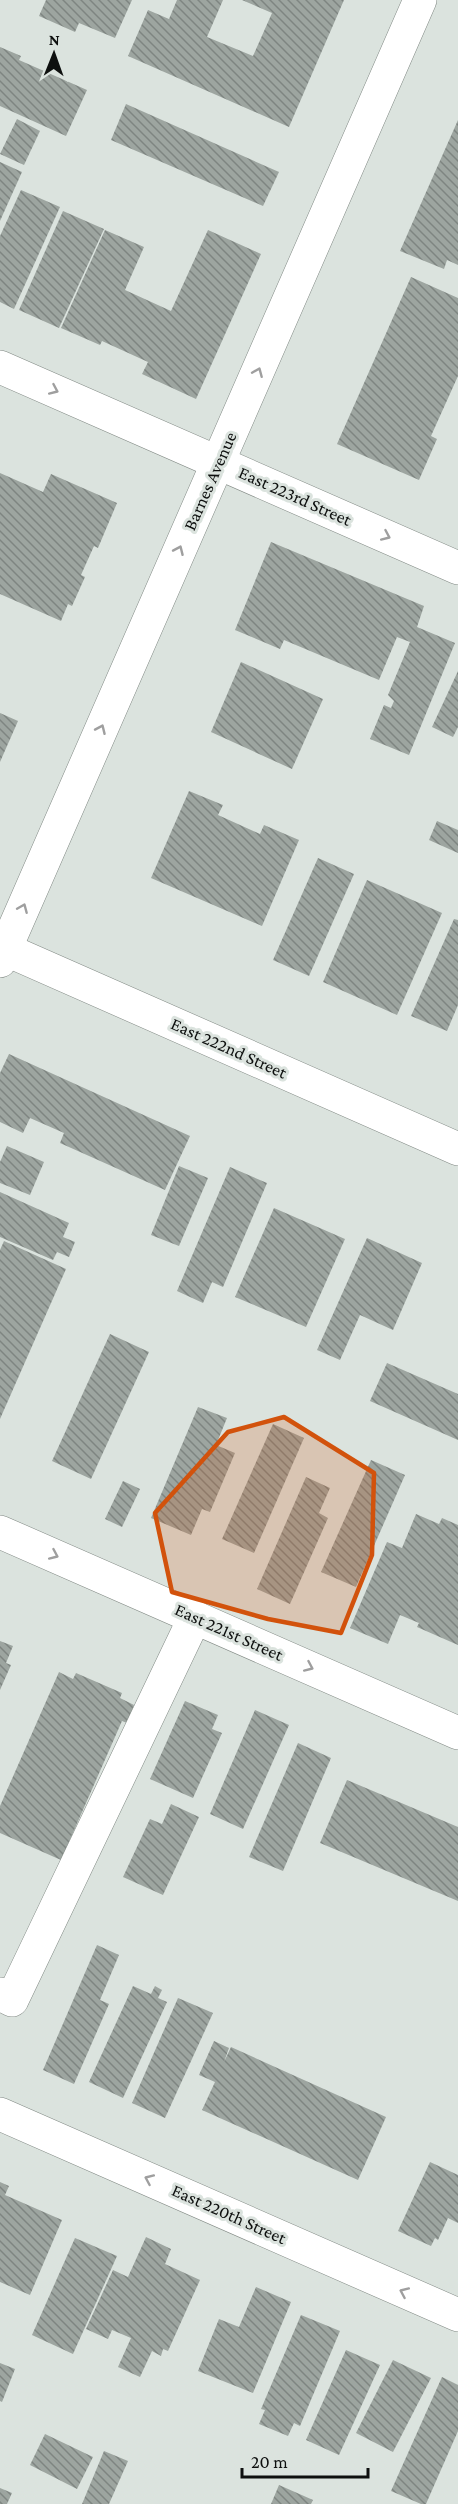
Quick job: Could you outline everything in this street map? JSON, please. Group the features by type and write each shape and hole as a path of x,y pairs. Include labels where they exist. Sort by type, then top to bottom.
{"street":[{"name":"Barnes Avenue","path":"2,953 219,463 420,0"},
{"name":"East 223rd Street","path":"0,367 458,568"},
{"name":"East 222nd Street","path":"2,953 458,1149"},
{"name":"East 221st Street","path":"0,1532 458,1733"},
{"path":"0,1994 12,2000 195,1617"},
{"name":"East 220th Street","path":"0,2114 458,2315"}],"highlighted area":[{"path":"284,1417 374,1473 372,1555 341,1633 268,1619 172,1592 155,1513 228,1432"}],"building":[{"path":"46,0 132,0 115,38 79,23 75,32 39,16"},
{"path":"177,0 223,0 207,37 253,56 272,13 242,0 344,0 289,127 128,56 148,10 169,19"},
{"path":"0,47 21,56 19,60 87,90 66,136 0,106"},
{"path":"126,104 279,172 263,206 111,140"},
{"path":"17,119 40,131 24,165 0,154"},
{"path":"458,120 458,265 447,260 444,269 400,251"},
{"path":"0,162 22,172 0,221"},
{"path":"21,190 60,207 14,309 0,302 0,236"},
{"path":"63,211 104,229 59,328 19,310"},
{"path":"105,230 144,247 125,290 171,311 208,230 261,254 196,399 142,374 148,362 102,341 100,345 61,328"},
{"path":"411,277 458,298 458,376 431,436 437,439 419,480 337,444"},
{"path":"0,473 43,492 51,474 117,503 98,548 94,546 81,575 85,577 72,606 68,604 61,621 0,594"},
{"path":"271,542 424,606 417,627 455,643 409,755 370,739 384,705 391,708 394,701 388,695 410,642 397,637 379,680 284,640 280,649 235,630"},
{"path":"241,662 323,699 292,769 211,732"},
{"path":"458,671 458,727 453,737 432,727"},
{"path":"0,713 18,721 0,762"},
{"path":"189,791 223,805 218,815 260,834 264,825 299,840 262,926 151,878"},
{"path":"437,821 458,830 458,853 429,840"},
{"path":"318,858 354,874 309,976 273,960"},
{"path":"367,880 442,913 397,1015 323,982"},
{"path":"454,919 458,920 458,1005 447,1031 411,1016"},
{"path":"9,1054 190,1136 165,1190 60,1143 64,1133 30,1118 23,1133 0,1122 0,1073"},
{"path":"7,1146 44,1162 30,1195 0,1183 0,1162"},
{"path":"179,1166 208,1178 179,1246 151,1235"},
{"path":"230,1167 267,1183 223,1287 212,1282 203,1303 177,1291"},
{"path":"0,1192 69,1223 63,1237 75,1242 69,1257 57,1252 53,1260 0,1237"},
{"path":"274,1208 345,1239 306,1327 235,1297"},
{"path":"367,1238 422,1263 393,1330 360,1315 340,1360 317,1350"},
{"path":"4,1241 66,1269 0,1419 0,1250"},
{"path":"110,1334 149,1352 91,1479 52,1461"},
{"path":"387,1363 458,1394 458,1440 370,1401"},
{"path":"198,1407 227,1418 216,1445 235,1453 210,1512 202,1509 191,1535 151,1518"},
{"path":"273,1424 304,1438 254,1553 222,1539"},
{"path":"371,1460 405,1475 356,1587 321,1572"},
{"path":"306,1477 330,1488 319,1513 328,1518 290,1604 257,1589"},
{"path":"123,1481 140,1489 122,1527 105,1519"},
{"path":"416,1514 439,1524 442,1518 458,1525 458,1645 417,1627 419,1623 400,1615 388,1644 350,1628 387,1542 402,1548"},
{"path":"0,1641 13,1646 6,1663 11,1665 0,1690"},
{"path":"59,1672 73,1679 76,1673 122,1693 120,1698 134,1705 127,1723 122,1721 61,1860 0,1833 0,1806"},
{"path":"185,1701 218,1715 212,1729 222,1733 193,1798 150,1779"},
{"path":"255,1710 289,1725 243,1829 210,1814"},
{"path":"298,1743 331,1758 283,1871 249,1857"},
{"path":"347,1780 458,1827 458,1901 320,1843"},
{"path":"171,1804 199,1817 163,1895 123,1877 150,1819 162,1824"},
{"path":"97,1945 119,1955 100,2000 109,2004 74,2084 43,2070"},
{"path":"133,1986 151,1994 155,1986 162,1990 158,1998 167,2002 123,2098 89,2082"},
{"path":"178,1998 213,2013 165,2118 132,2103"},
{"path":"214,2041 229,2048 224,2062 231,2047 386,2117 358,2180 202,2110 215,2082 199,2075"},
{"path":"430,2162 458,2175 458,2223 448,2218 438,2240 435,2238 431,2246 398,2231"},
{"path":"0,2182 9,2186 5,2195 62,2220 30,2295 0,2282"},
{"path":"146,2237 171,2249 165,2264 200,2280 168,2351 163,2349 161,2356 152,2351 140,2377 118,2367 131,2338 112,2330 108,2339 86,2329 113,2270 128,2277"},
{"path":"75,2238 117,2256 73,2354 32,2335"},
{"path":"256,2287 291,2302 253,2393 198,2371 219,2319 239,2327"},
{"path":"301,2315 340,2331 300,2426 294,2423 288,2436 259,2424 265,2410 261,2409"},
{"path":"346,2350 380,2365 339,2455 306,2440"},
{"path":"393,2360 431,2378 393,2452 356,2433"},
{"path":"0,2363 15,2369 2,2402 0,2401"},
{"path":"442,2377 458,2385 458,2431 426,2504 421,2504 391,2491"},
{"path":"45,2434 93,2457 77,2489 30,2465"},
{"path":"104,2451 128,2461 109,2504 82,2504"},
{"path":"279,2485 313,2500 311,2504 271,2504"},
{"path":"0,2488 12,2493 7,2504 0,2504"}]}
